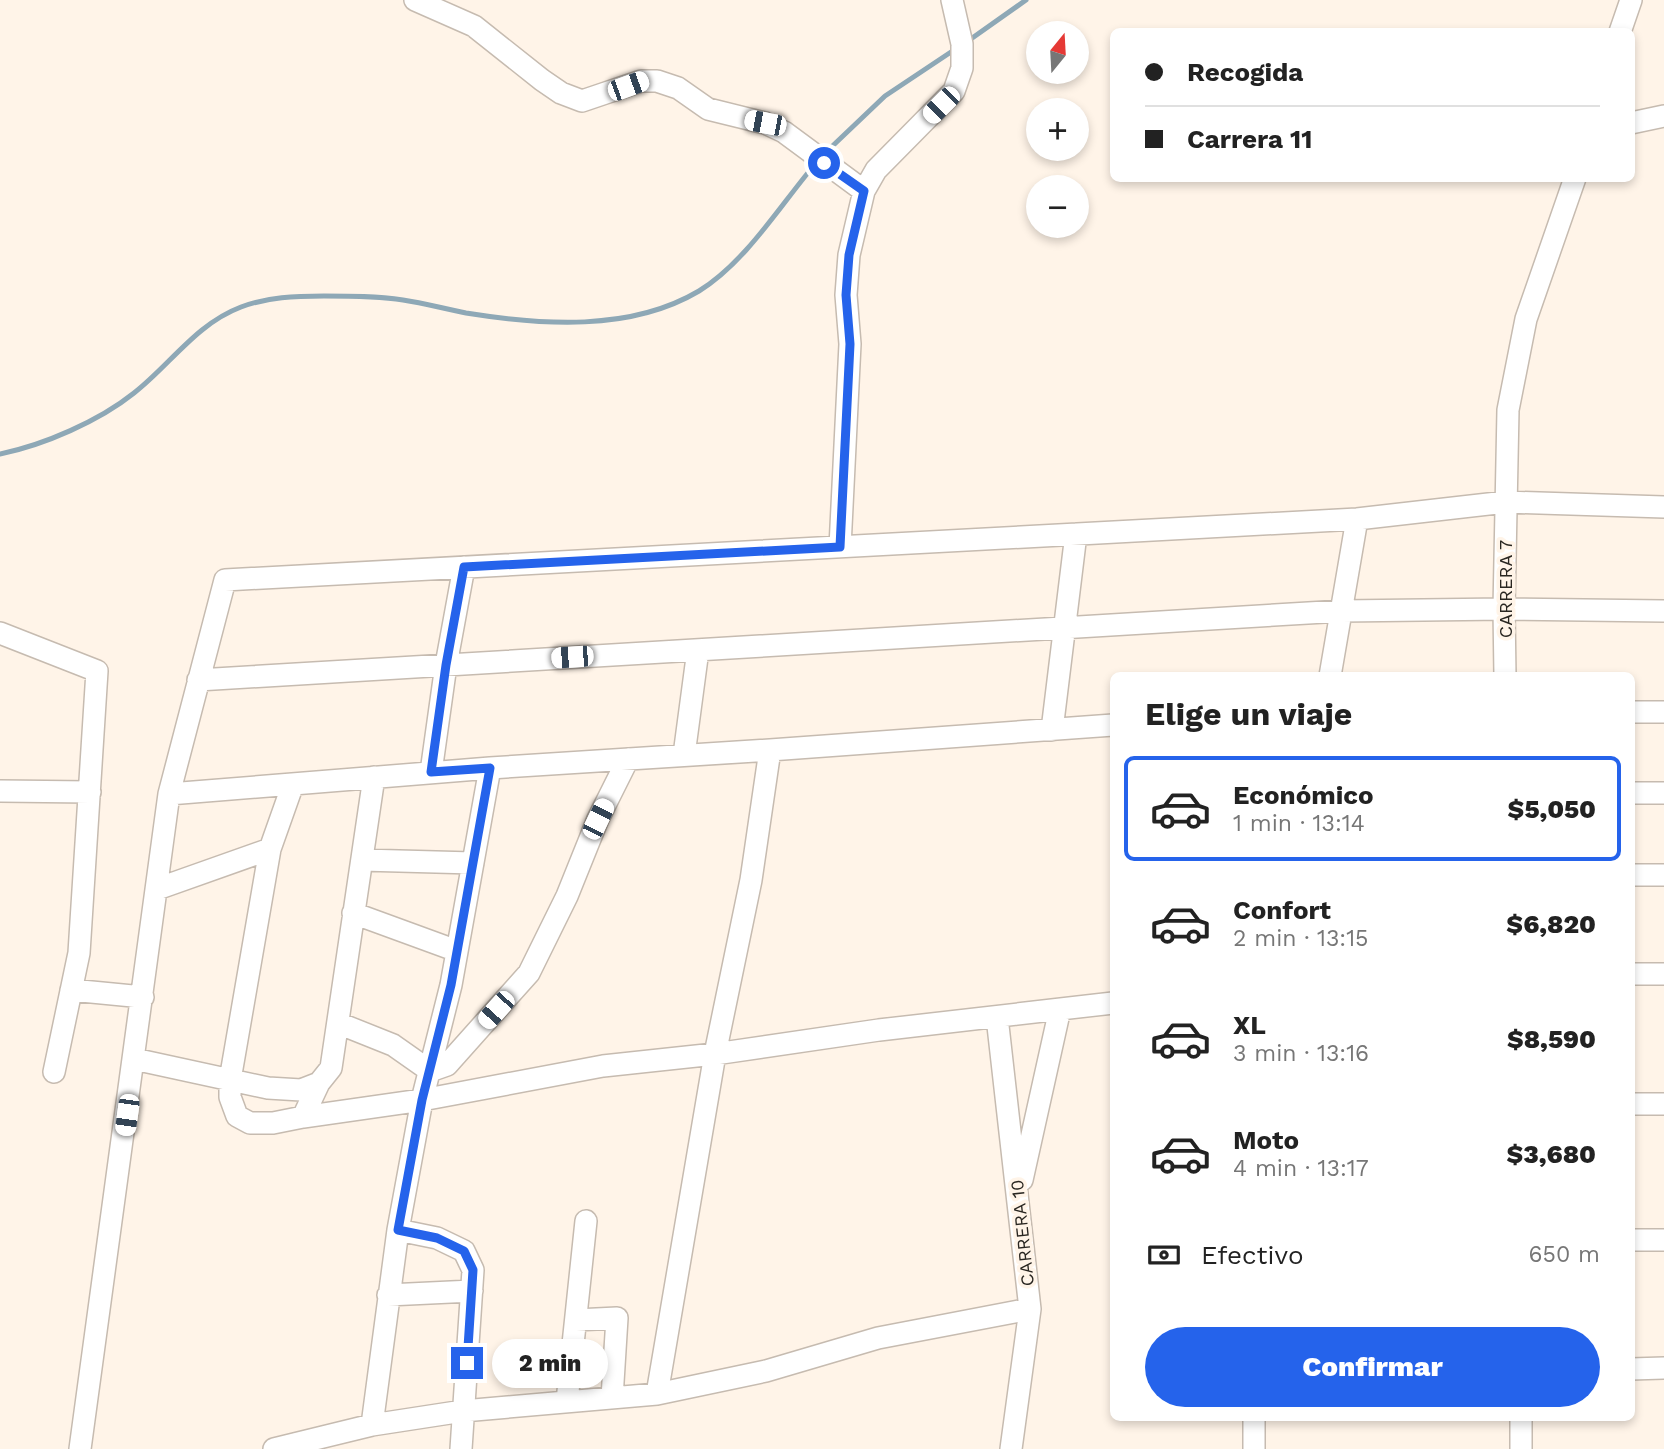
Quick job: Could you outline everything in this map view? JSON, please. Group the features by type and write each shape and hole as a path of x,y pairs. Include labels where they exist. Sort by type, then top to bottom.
{"street":[{"path":"415,0 474,26 561,93 582,101 641,81 657,81 677,88 708,108 765,123 784,132 864,191"},
{"path":"840,547 850,344 846,295 849,255 864,191 876,170 954,91 962,68 962,44 952,0"},
{"path":"1621,28 1631,0"},
{"path":"1635,122 1664,116"},
{"name":"CARRERA 7","path":"1505,672 1508,410 1525,319 1574,182"},
{"path":"80,1449 169,794 225,580 1357,519 1506,502 1664,507"},
{"path":"1331,672 1357,519"},
{"path":"1052,730 1076,534"},
{"path":"431,772 446,665 464,567"},
{"path":"198,680 1342,611 1664,611"},
{"path":"0,633 97,671 79,953 54,1072"},
{"path":"684,755 698,650"},
{"path":"1635,712 1664,712"},
{"path":"169,794 431,772 1110,726"},
{"path":"657,1394 715,1054 751,880 770,750"},
{"path":"430,1071 447,1065 529,973 567,897 598,819 628,759"},
{"path":"372,1425 398,1230 422,1100 451,985 490,768"},
{"path":"303,1117 319,1083 331,1068 374,777"},
{"path":"293,784 270,849 230,1080 230,1097 237,1116 250,1123 273,1124 303,1117 422,1100 603,1066 1110,1003"},
{"path":"0,791 90,792"},
{"path":"1635,793 1664,793"},
{"path":"157,889 270,849"},
{"path":"362,860 473,863"},
{"path":"1635,875 1664,875"},
{"path":"354,913 457,951"},
{"path":"1635,975 1664,974"},
{"path":"71,990 143,997"},
{"path":"1018,1196 1060,1009"},
{"name":"CARRERA 10","path":"997,1017 1030,1309 1011,1449"},
{"path":"338,1023 393,1045 430,1071"},
{"path":"134,1059 268,1088 301,1090 319,1083"},
{"path":"1635,1104 1664,1104"},
{"path":"567,1401 586,1221"},
{"path":"398,1230 437,1238 464,1251 473,1270 461,1449"},
{"path":"1635,1240 1664,1240"},
{"path":"388,1295 472,1291"},
{"path":"274,1449 372,1425 463,1411 657,1394 766,1371 878,1338 1030,1309"},
{"path":"576,1320 617,1318 612,1398"},
{"path":"1635,1369 1664,1368"},
{"path":"1254,1421 1254,1449"},
{"path":"1521,1421 1521,1449"}],"waterway":[{"path":"968,41 1026,0"},
{"path":"823,155 885,96 957,48"},
{"path":"0,454 53,438 104,413 134,393 210,324 225,314 261,301 303,296 374,297 411,301 466,313 554,322 615,319 672,304 699,291 732,265 762,232 816,163"}],"route":[{"path":"467,1363 473,1270 464,1251 437,1238 398,1230 422,1100 451,985 490,768 431,772 446,665 464,567 840,547 850,344 846,295 849,255 864,191 824,163"}]}
